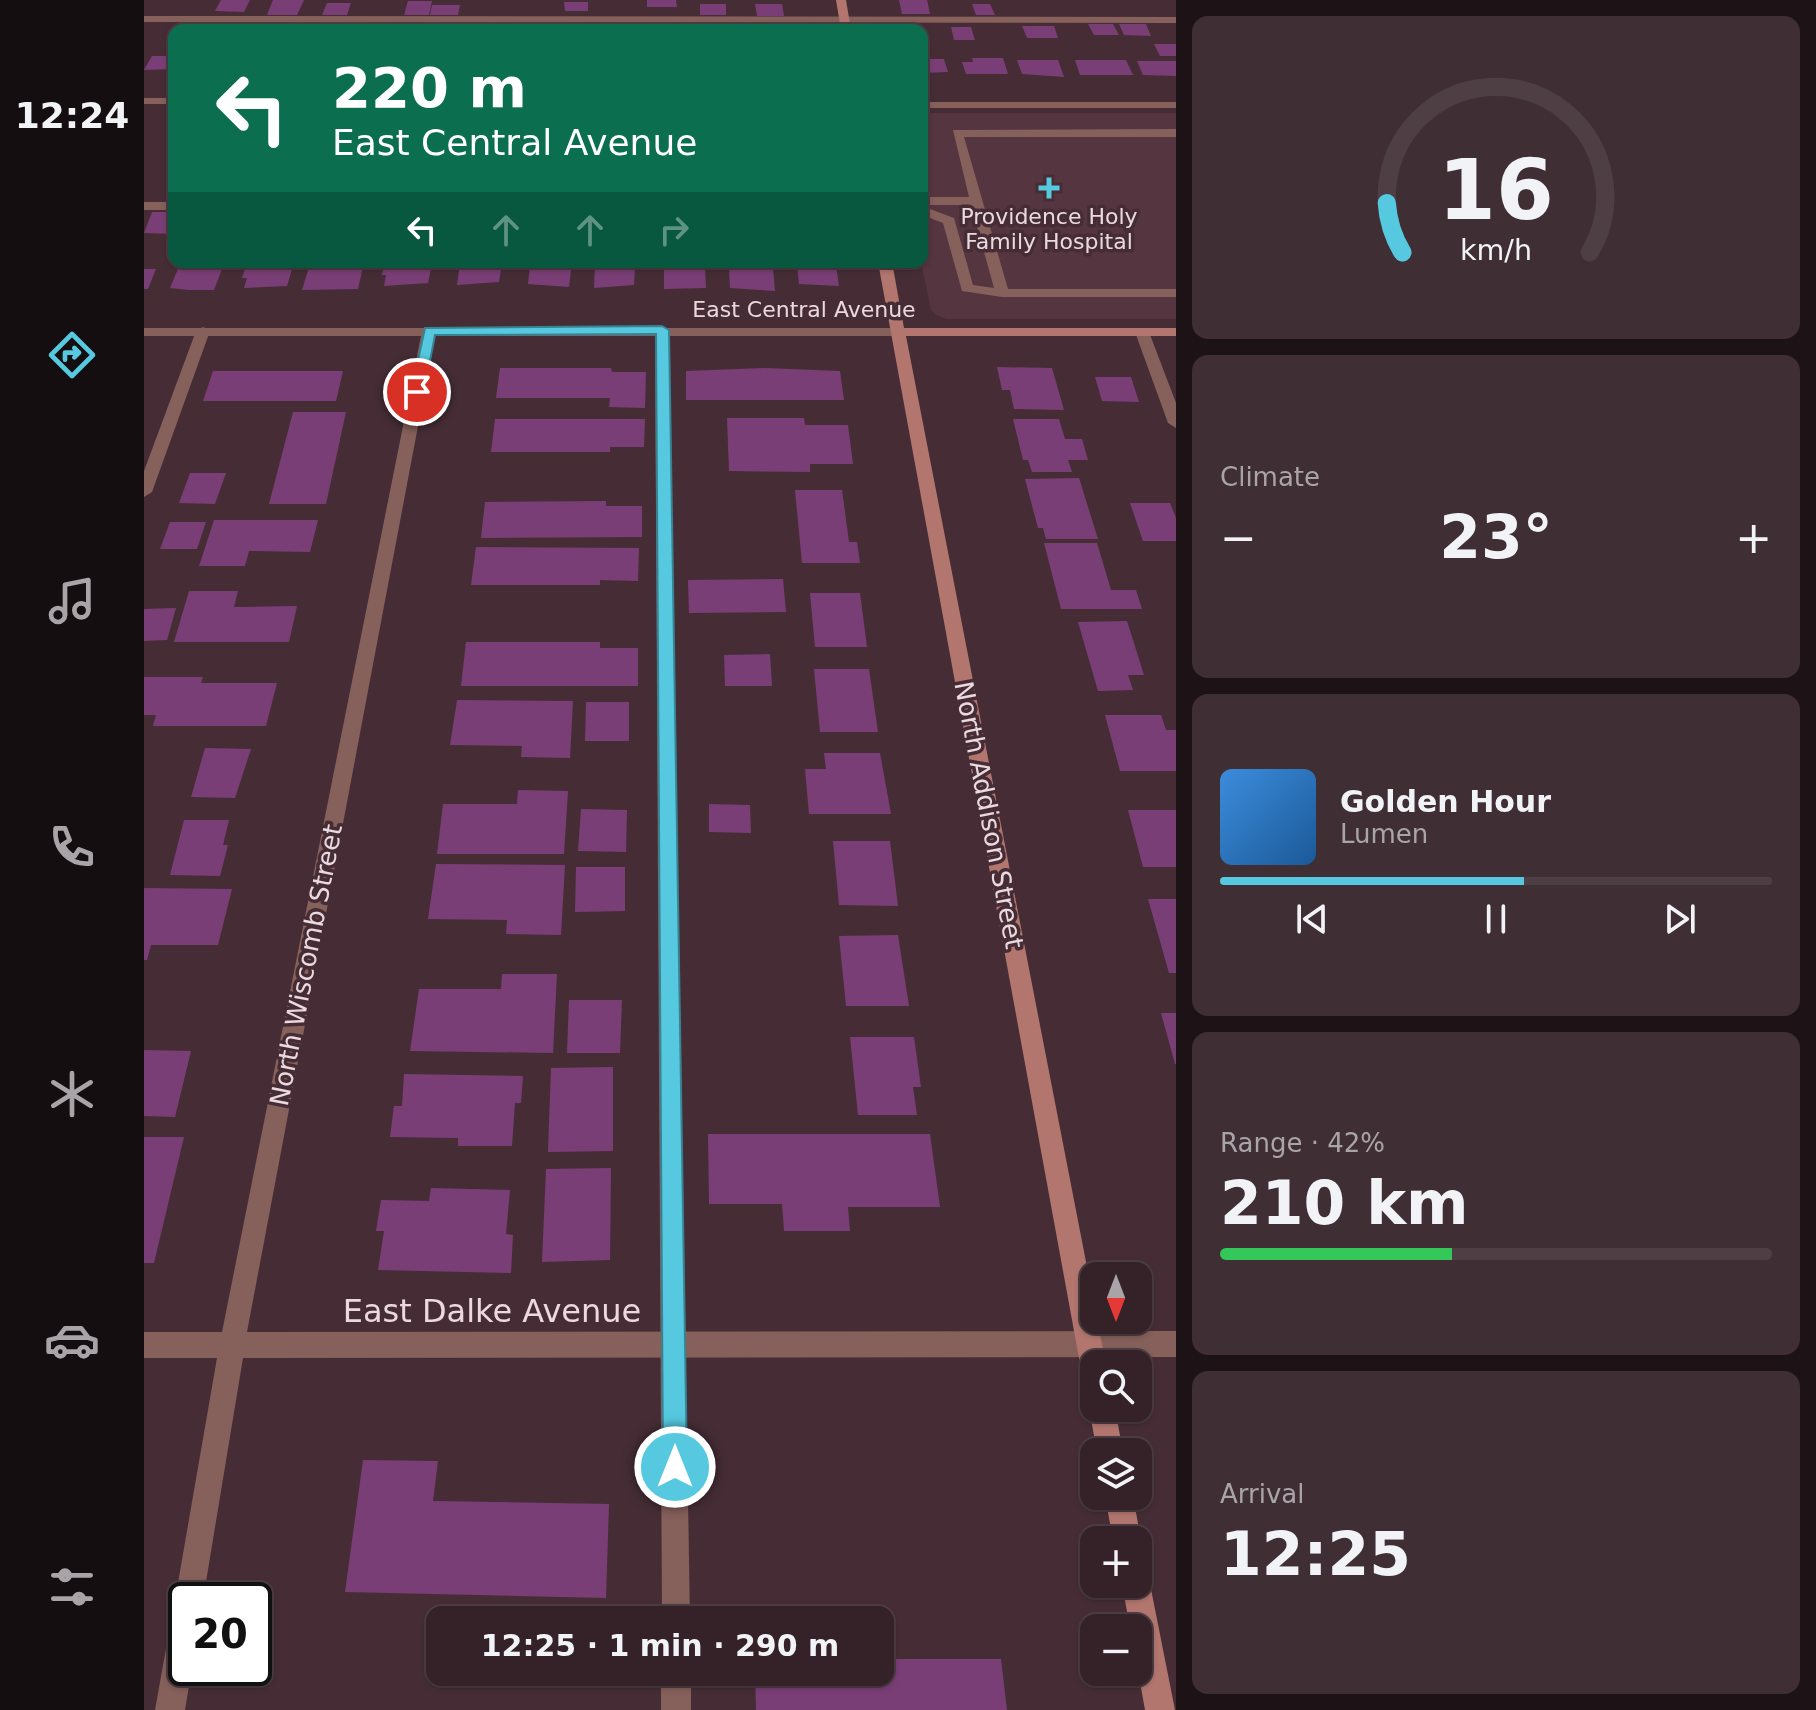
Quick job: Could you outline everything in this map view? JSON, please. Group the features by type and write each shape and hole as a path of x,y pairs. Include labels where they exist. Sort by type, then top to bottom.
{"street":[{"path":"841,0 846,24"},
{"path":"144,19 645,24"},
{"path":"928,25 1176,20"},
{"path":"144,101 168,101"},
{"path":"928,105 1176,105"},
{"path":"1002,293 957,133 1176,133"},
{"path":"928,201 976,201"},
{"path":"144,206 168,206"},
{"path":"928,212 949,221 967,288 1002,293 1176,293"},
{"name":"North Addison Street","path":"886,268 1091,1350"},
{"path":"662,330 676,1606"},
{"path":"144,492 203,331"},
{"name":"North Wiscomb Street","path":"192,1582 232,1345 429,331"},
{"name":"East Central Avenue","path":"144,332 1176,332"},
{"path":"1142,332 1176,423"},
{"name":"East Dalke Avenue","path":"144,1345 675,1344 1080,1357"},
{"name":"East Dalke Avenue","path":"1137,1350 1176,1344"},
{"path":"1139,1598 1160,1710"},
{"path":"170,1710 174,1686"},
{"path":"676,1686 676,1710"}],"shaded area":[{"name":"Providence Holy Family Hospital","path":"928,113 1176,113 1176,319 947,319 931,310 922,268 928,268"}],"building":[{"path":"221,0 250,0 244,12 215,11"},
{"path":"273,0 304,0 297,15 267,15"},
{"path":"647,0 676,0 677,7 647,7"},
{"path":"899,0 927,0 930,14 902,14"},
{"path":"408,1 432,1 429,15 404,15"},
{"path":"564,2 588,2 588,11 565,11"},
{"path":"327,3 351,3 347,15 322,15"},
{"path":"700,4 726,4 726,15 700,15"},
{"path":"755,4 782,4 784,16 757,16"},
{"path":"972,4 990,4 995,15 976,15"},
{"path":"432,5 460,5 458,15 430,15"},
{"path":"214,22 250,22 249,24"},
{"path":"1088,24 1113,24 1119,35 1094,35"},
{"path":"1119,24 1146,24 1151,36 1124,35"},
{"path":"1022,26 1054,26 1058,38 1027,38"},
{"path":"951,27 971,27 975,40 954,40"},
{"path":"1154,44 1176,44 1176,56 1160,56"},
{"path":"928,50 930,59 944,59 948,72 928,73"},
{"path":"152,56 168,56 168,69 144,70"},
{"path":"972,58 1003,58 1008,74 966,74 962,62 973,62"},
{"path":"1017,60 1058,60 1064,77 1022,74"},
{"path":"1075,60 1126,60 1133,75 1080,75"},
{"path":"1137,61 1176,61 1176,76 1143,75"},
{"path":"152,212 168,212 168,234 144,233"},
{"path":"245,268 292,268 287,286 244,288 247,278 242,278"},
{"path":"309,268 363,268 358,289 302,290"},
{"path":"383,268 431,268 428,283 384,286 386,275 382,275"},
{"path":"459,268 501,268 499,282 457,285"},
{"path":"530,268 571,268 569,287 528,284"},
{"path":"595,268 635,268 634,285 594,288"},
{"path":"664,268 705,268 706,288 664,289"},
{"path":"797,268 836,268 839,286 799,284"},
{"path":"144,269 156,269 148,289 144,289"},
{"path":"178,269 222,269 214,290 189,290 170,288"},
{"path":"729,269 773,269 775,291 730,288"},
{"path":"997,367 1052,368 1064,410 1014,409 1010,390 1002,390"},
{"path":"500,368 611,368 612,372 646,372 645,408 609,407 610,398 496,398"},
{"path":"765,368 840,371 844,400 686,400 686,371"},
{"path":"213,371 343,371 336,401 203,401"},
{"path":"1095,377 1131,377 1139,402 1102,401"},
{"path":"293,412 346,412 326,504 269,504"},
{"path":"727,418 804,418 805,425 848,425 853,464 810,464 810,472 729,471"},
{"path":"495,419 645,419 644,447 610,447 610,452 491,452"},
{"path":"1013,419 1059,419 1065,439 1082,439 1088,460 1068,460 1072,472 1032,472 1028,460 1023,460"},
{"path":"190,473 226,473 215,504 179,503"},
{"path":"1079,478 1098,539 1046,539 1043,528 1038,528 1025,479"},
{"path":"795,490 842,490 849,542 857,542 860,563 802,563"},
{"path":"606,501 606,506 642,506 642,537 481,538 485,502"},
{"path":"1130,503 1170,503 1176,518 1176,541 1143,541"},
{"path":"214,520 318,520 310,552 249,551 245,566 199,566"},
{"path":"170,522 206,522 197,549 160,549"},
{"path":"1044,543 1097,543 1111,590 1136,590 1142,609 1061,609"},
{"path":"476,547 639,548 638,581 600,580 600,585 471,585"},
{"path":"783,579 786,612 689,613 688,580"},
{"path":"189,591 238,591 234,607 297,606 289,642 174,642"},
{"path":"810,593 860,593 867,647 815,647"},
{"path":"176,608 167,640 144,641 144,609"},
{"path":"1127,621 1144,675 1128,675 1133,690 1098,691 1078,622"},
{"path":"466,642 600,642 600,648 638,648 638,686 461,686"},
{"path":"770,654 772,686 725,686 724,655"},
{"path":"814,669 869,669 878,732 820,732"},
{"path":"144,677 203,677 201,683 277,683 266,726 153,726 156,715 144,715"},
{"path":"457,700 573,701 570,758 521,757 522,746 450,745"},
{"path":"586,702 629,702 629,741 585,741"},
{"path":"1105,715 1161,715 1166,730 1176,730 1176,771 1120,771"},
{"path":"205,748 251,749 235,798 191,797"},
{"path":"824,753 880,753 891,814 809,814 805,769 826,769"},
{"path":"518,790 568,791 564,854 437,854 443,804 517,804"},
{"path":"709,804 750,805 751,833 709,832"},
{"path":"581,809 627,810 626,852 578,851"},
{"path":"1128,810 1176,810 1176,867 1143,867"},
{"path":"184,820 229,820 223,845 228,845 220,876 170,875"},
{"path":"833,841 890,841 898,906 839,905"},
{"path":"436,864 565,865 561,935 506,934 507,920 428,919"},
{"path":"576,867 625,867 625,911 575,912"},
{"path":"144,888 232,889 218,945 151,945 147,960 144,960"},
{"path":"1148,899 1176,899 1176,973 1169,973"},
{"path":"898,935 909,1006 846,1006 839,936"},
{"path":"502,974 557,974 553,1053 410,1051 419,989 501,989"},
{"path":"569,1000 622,1000 620,1053 567,1053"},
{"path":"1161,1013 1176,1013 1176,1064 1175,1064"},
{"path":"850,1037 914,1037 921,1087 913,1087 917,1115 858,1115"},
{"path":"144,1050 191,1051 175,1117 144,1116"},
{"path":"613,1067 613,1151 548,1152 551,1068"},
{"path":"404,1074 523,1076 521,1103 515,1103 512,1146 458,1146 458,1138 390,1137 394,1106 402,1106"},
{"path":"708,1134 930,1134 940,1207 848,1207 850,1231 784,1231 782,1204 709,1204"},
{"path":"144,1137 184,1137 154,1263 144,1263"},
{"path":"611,1168 610,1260 542,1262 546,1169"},
{"path":"431,1188 510,1190 506,1234 513,1235 511,1273 378,1270 384,1231 376,1231 381,1200 429,1201"},
{"path":"363,1460 438,1461 433,1501 609,1504 606,1598 345,1592"},
{"path":"894,1659 1001,1659 1007,1710 756,1710 755,1686 894,1686"}],"place":[{"name":"Providence Holy Family Hospital","path":"1049,188"}],"route":[{"path":"417,392 429,331 662,330 675,1467"}]}
